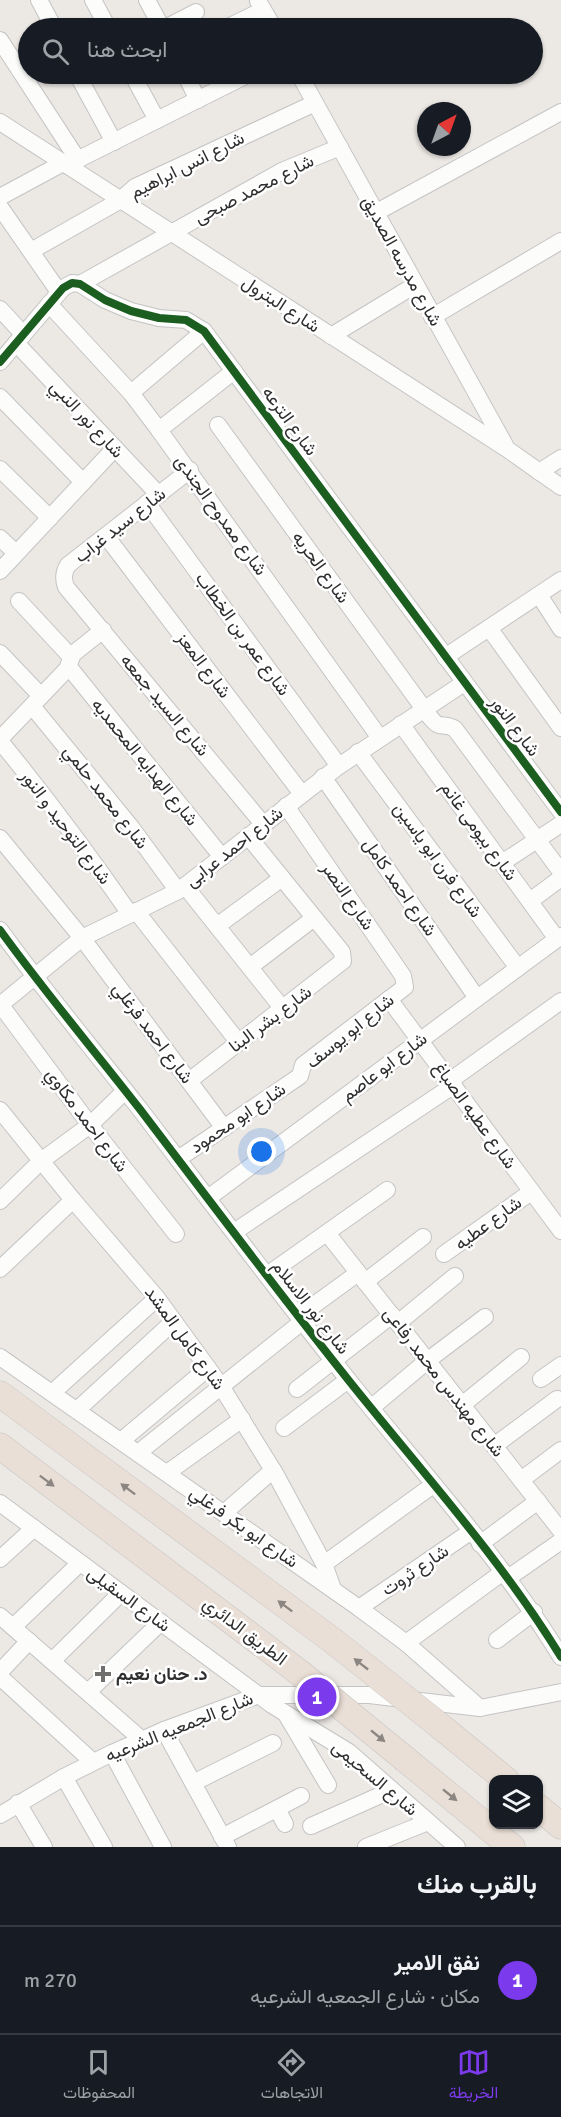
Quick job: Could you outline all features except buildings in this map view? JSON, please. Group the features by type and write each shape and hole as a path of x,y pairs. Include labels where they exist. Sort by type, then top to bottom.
{"highway":[{"path":"0,1394 332,1640 501,1775"},
{"name":"الطريق الدائري","path":"0,1446 300,1673 512,1847"},
{"path":"543,1811 561,1826"}],"street":[{"path":"39,0 49,18"},
{"path":"93,0 103,18"},
{"path":"147,0 157,18"},
{"path":"241,18 261,5"},
{"path":"184,18 196,12"},
{"path":"0,40 18,72"},
{"path":"25,84 70,163"},
{"path":"82,84 114,142"},
{"path":"137,84 157,120"},
{"path":"190,84 198,100"},
{"path":"0,197 229,84"},
{"name":"شارع مدرسه الصديق","path":"305,84 507,449"},
{"name":"شارع انس ابراهيم","path":"31,251 119,201 135,187 315,103"},
{"path":"375,213 561,112"},
{"name":"شارع البترول","path":"0,122 8,136 70,163 119,201 507,449 561,487"},
{"name":"شارع محمد صبحى","path":"80,284 282,171 340,147"},
{"name":"شارع ممدوح الجندى","path":"0,207 31,251 54,298 190,470 380,738"},
{"path":"432,316 561,241"},
{"path":"0,362 54,298 72,283 80,284"},
{"name":"شارع الترعه","path":"80,284 105,300 131,311 159,318 186,320 204,331 445,657"},
{"path":"331,336 415,285"},
{"name":"شارع نور النبي","path":"0,309 20,339 115,448 153,499"},
{"path":"131,393 204,331"},
{"path":"159,430 234,371"},
{"path":"0,397 83,482"},
{"name":"شارع الحريه","path":"218,425 424,709 434,722 455,729 561,872"},
{"path":"0,571 115,448"},
{"path":"539,472 561,458"},
{"path":"0,469 50,518"},
{"name":"شارع سيد غراب","path":"66,587 64,576 68,566 190,470"},
{"name":"شارع عمر بن الخطاب","path":"153,499 339,765"},
{"name":"شارع المعز","path":"106,536 302,794"},
{"path":"0,538 16,553"},
{"path":"445,657 561,580"},
{"name":"شارع السيد جمعه","path":"66,587 263,824"},
{"path":"539,595 561,629"},
{"name":"شارع الهدايه المحمديه","path":"19,601 70,662 222,857"},
{"path":"489,628 561,728"},
{"path":"1,736 102,630"},
{"name":"شارع محمد حلمي","path":"0,653 118,810 182,888 217,926 283,1009"},
{"name":"شارع النور","path":"445,657 559,805"},
{"name":"شارع احمد عرابى","path":"0,1004 82,938 182,888 339,765 464,683"},
{"name":"شارع بيومى غانم","path":"401,724 530,902 559,937"},
{"name":"شارع التوحيد و النور","path":"1,736 133,913 239,1043"},
{"name":"شارع فرن ابو ياسين","path":"358,752 518,968"},
{"name":"شارع احمد كامل","path":"323,777 477,998"},
{"name":"شارع النصر","path":"286,806 404,976 405,987"},
{"path":"502,863 561,824"},
{"path":"248,836 314,918 250,967"},
{"name":"شارع احمد فرغلي","path":"0,838 82,938 224,1128"},
{"path":"217,926 282,878"},
{"path":"530,902 561,878"},
{"name":"شارع بشر البنا","path":"189,1081 342,963 344,958 342,952 314,918"},
{"name":"شارع نور الاسلام","path":"0,930 34,977 178,1159 333,1361 534,1612 561,1657"},
{"name":"شارع ابو عاصم","path":"208,1198 559,937"},
{"name":"شارع ابو يوسف","path":"298,1077 303,1065 405,987"},
{"name":"شارع عطيه الصباغ","path":"389,999 561,1231"},
{"path":"234,1232 453,1083 561,1001"},
{"name":"شارع احمد مكاوي","path":"0,1004 90,1125 176,1234"},
{"name":"شارع ابو محمود","path":"178,1159 298,1077"},
{"path":"0,1201 41,1161 90,1125 125,1091"},
{"name":"شارع كامل المشد","path":"0,1110 6,1129 41,1161 157,1298 221,1386 273,1470 324,1564 334,1590"},
{"path":"267,1275 387,1190"},
{"name":"شارع عطيه","path":"444,1254 531,1192"},
{"path":"0,1269 73,1200"},
{"name":"شارع مهندس محمد رفاعى","path":"327,1233 521,1480 558,1520"},
{"path":"138,1453 301,1318 423,1237"},
{"path":"297,1389 333,1361 456,1276"},
{"path":"52,1393 157,1298"},
{"path":"371,1408 485,1317"},
{"path":"77,1410 174,1321"},
{"name":"شارع ابو بكر فرغلي","path":"0,1357 359,1608 406,1643 480,1708"},
{"path":"462,1405 521,1357"},
{"path":"541,1379 561,1365"},
{"path":"121,1441 208,1368"},
{"path":"284,1428 348,1380"},
{"path":"494,1446 557,1400"},
{"path":"167,1473 242,1419"},
{"path":"521,1480 561,1450"},
{"path":"224,1512 273,1470"},
{"path":"324,1564 433,1485"},
{"name":"شارع ثروت","path":"359,1608 538,1501"},
{"name":"شارع السقيلى","path":"0,1503 259,1695"},
{"path":"0,1559 34,1528"},
{"path":"406,1643 505,1575 561,1541"},
{"path":"14,1628 80,1563"},
{"path":"52,1661 121,1593"},
{"path":"497,1640 534,1612"},
{"path":"0,1616 141,1739"},
{"path":"88,1692 160,1622"},
{"path":"0,1672 29,1641"},
{"path":"0,1677 93,1762"},
{"name":"شارع الجمعيه الشرعيه","path":"0,1815 64,1777 141,1739 259,1695 369,1695 480,1708 561,1692"},
{"name":"شارع السحيمى","path":"259,1695 285,1714 338,1744 457,1847"},
{"path":"285,1714 328,1785"},
{"path":"164,1730 225,1842 301,1796"},
{"path":"193,1783 273,1743"},
{"path":"112,1753 163,1847"},
{"path":"64,1777 104,1847"},
{"path":"310,1826 392,1790"},
{"path":"18,1803 44,1847"},
{"path":"277,1809 285,1824"},
{"path":"366,1847 428,1822"}],"cycle path":[{"path":"0,362 63,288 72,283 80,284 105,300 131,311 159,318 186,320 204,331 561,812"},
{"path":"0,930 323,1348 487,1551 513,1585 561,1657"}],"place":[{"name":"د. حنان نعيم","path":"103,1674"},
{"name":"نفق الامير","path":"317,1697"}]}
